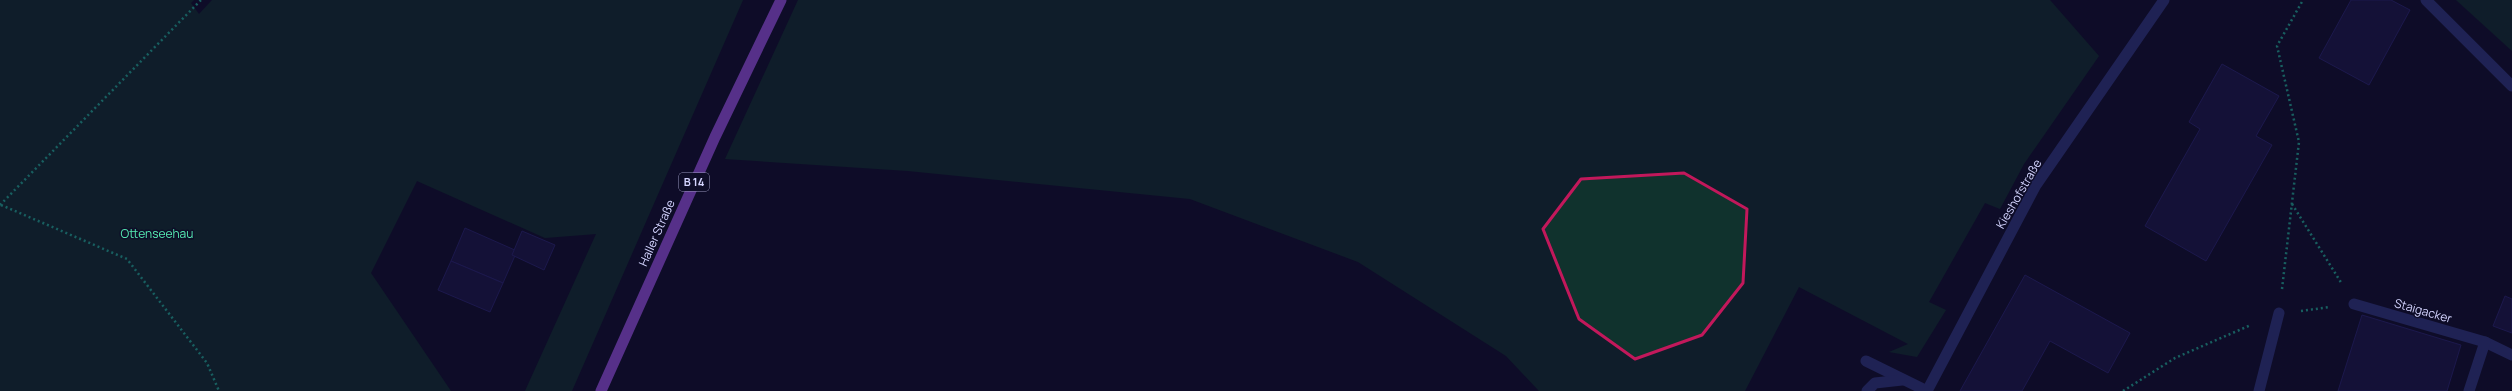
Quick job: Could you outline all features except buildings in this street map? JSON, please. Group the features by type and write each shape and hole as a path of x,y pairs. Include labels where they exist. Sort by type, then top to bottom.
{"main road":[{"name":"Haller Straße","path":"601,391 715,137 780,0"}],"street":[{"name":"Kieshofstraße","path":"1927,391 2036,185 2164,0"},
{"path":"2426,0 2512,86"},
{"name":"Staigacker","path":"2354,304 2485,342 2512,355"},
{"path":"2259,391 2279,314"},
{"path":"2469,391 2485,342"},
{"path":"1866,361 1927,391"},
{"path":"1867,391 1875,383 1887,380 1907,381"}],"path":[{"path":"201,0 0,205 128,259 207,362 219,391"},
{"path":"2279,314 2299,142 2277,46 2303,0"},
{"path":"2123,391 2175,358 2279,314 2354,304 2292,203"}],"highlighted area":[{"path":"1684,173 1747,209 1743,283 1702,335 1635,359 1579,319 1543,229 1581,179"}],"green space":[{"name":"Ottenseehau","path":"0,0 194,0 191,3 199,14 212,0 743,0 572,391 525,391 596,234 545,238 417,181 371,273 451,391 0,391"},
{"path":"798,0 2050,0 2099,56 2024,164 2000,209 1985,203 1929,302 1946,310 1917,357 1889,352 1908,344 1799,287 1745,391 1539,391 1506,356 1358,262 1190,199 908,171 725,159"},
{"path":"2456,0 2512,0 2512,51"}]}
